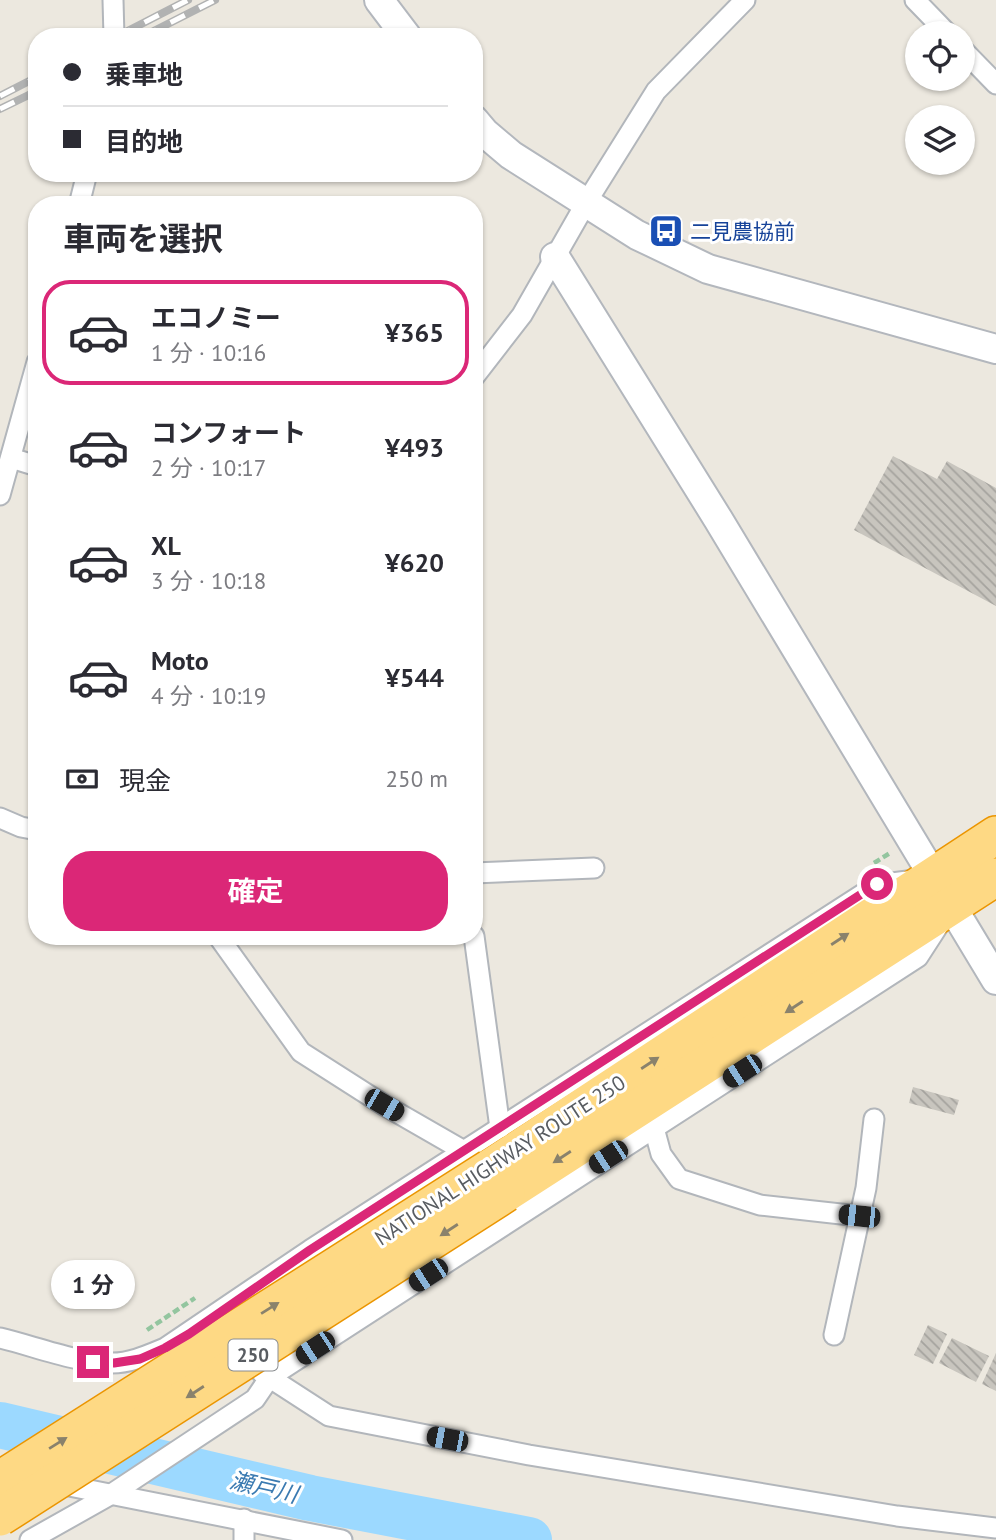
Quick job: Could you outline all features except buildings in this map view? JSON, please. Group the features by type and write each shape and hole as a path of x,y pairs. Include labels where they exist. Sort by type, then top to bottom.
{"highway":[{"name":"NATIONAL HIGHWAY ROUTE 250","path":"0,1480 487,1171 942,892 996,835"},
{"name":"NATIONAL HIGHWAY ROUTE 250","path":"942,892 996,877"},
{"name":"NATIONAL HIGHWAY ROUTE 250","path":"0,1517 487,1171"}],"street":[{"path":"113,0 114,28"},
{"path":"379,0 400,28"},
{"path":"483,365 522,315 586,203 656,91 745,0"},
{"path":"915,0 935,21"},
{"path":"975,62 996,84"},
{"path":"483,131 511,155 637,235 708,269 996,349"},
{"path":"555,257 718,519 996,980"},
{"path":"0,495 28,395"},
{"path":"11,458 28,463"},
{"path":"0,818 28,828"},
{"path":"483,873 594,868"},
{"path":"500,1128 877,884 942,892"},
{"path":"30,1540 110,1495 255,1399 270,1377 918,957 942,892"},
{"path":"224,945 301,1052 487,1171"},
{"path":"0,1338 93,1362 114,1363 140,1359 189,1334 310,1250 487,1171 500,1128 475,945"},
{"path":"834,1335 866,1188 874,1119"},
{"path":"654,1128 661,1154 679,1179 760,1205 859,1216"},
{"path":"189,1334 270,1377 329,1416 529,1455 897,1516 996,1528"},
{"path":"0,1472 342,1540"},
{"path":"244,1519 244,1540"}],"waterway":[{"name":"瀬戸川","path":"0,1425 310,1498 529,1540"}],"railway":[{"path":"134,28 188,0"},
{"path":"160,28 215,0"},
{"path":"0,96 28,82"},
{"path":"0,109 28,95"}],"place":[{"name":"二見農協前","path":"666,231"}],"route":[{"path":"93,1362 114,1363 140,1359 189,1334 310,1250 877,884"}]}
